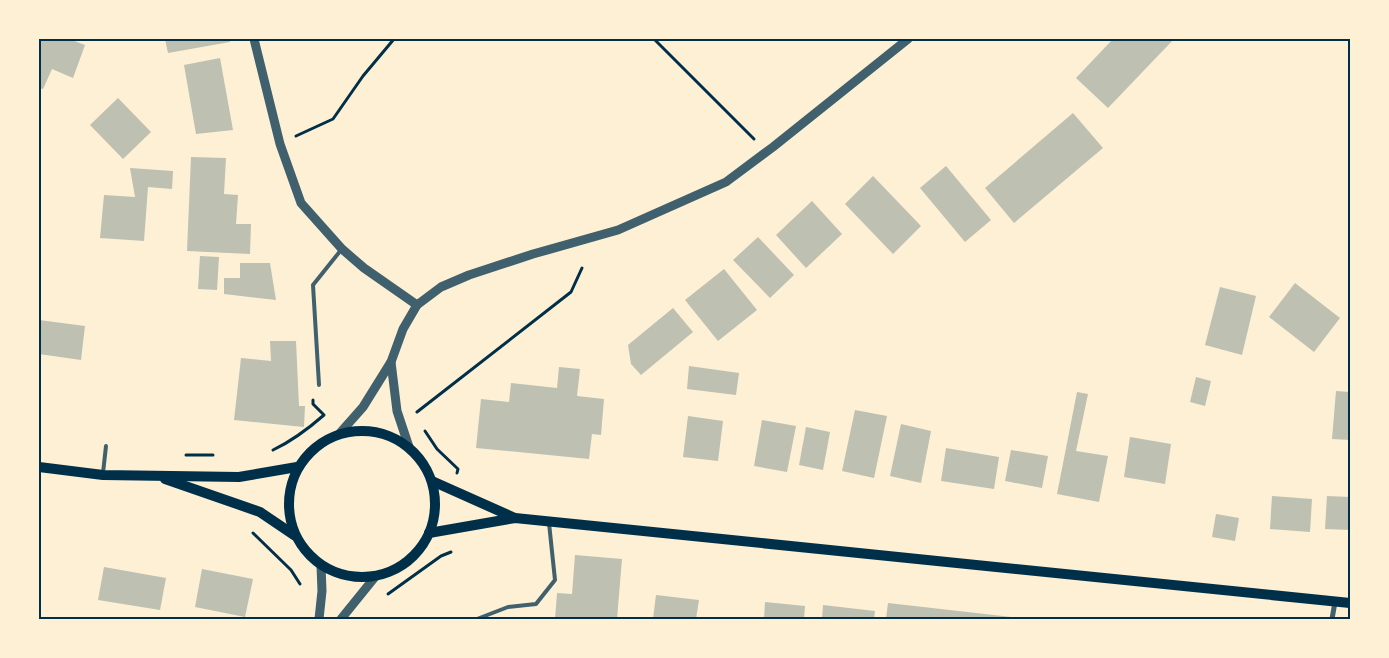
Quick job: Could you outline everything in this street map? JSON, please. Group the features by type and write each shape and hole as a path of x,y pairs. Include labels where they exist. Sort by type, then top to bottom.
{"main road":[{"path":"157,476 260,512 294,535 309,556 321,566 346,576 363,578 388,573 409,560 422,547 434,519 436,504 432,481 424,465 409,447 383,435 366,430 340,433 315,446 298,467 289,490 288,507 294,535"},
{"path":"39,467 103,475 239,477 298,467"},
{"path":"432,481 515,518"},
{"path":"429,533 515,518 1350,603"}],"street":[{"path":"254,39 280,144 301,203 342,249 364,268 417,305"},
{"path":"340,433 365,404 391,362 402,329 417,305 441,287 469,275 533,254 618,230 726,182 908,39"},
{"path":"391,362 397,411 409,447"},
{"path":"319,619 322,591 321,566"},
{"path":"342,619 375,577"},
{"path":"1332,619 1335,601"}],"lane":[{"path":"319,385 314,285 342,249"},
{"path":"103,475 106,446"},
{"path":"477,619 508,607 536,604 555,580 548,521"}],"path":[{"path":"280,144 332,119 363,76 394,39"},
{"path":"654,39 755,141"},
{"path":"414,414 571,292 582,268"},
{"path":"272,450 286,444 324,415"},
{"path":"423,428 437,449 458,469 456,476"},
{"path":"251,531 290,570 300,584"},
{"path":"385,596 440,556 451,552"}],"building":[{"path":"41,39 69,39 85,45 73,78 52,69 43,89 39,88 39,44"},
{"path":"165,39 230,39 230,42 168,53"},
{"path":"1113,39 1174,39 1108,108 1076,78"},
{"path":"220,58 233,130 196,134 184,65"},
{"path":"118,98 151,132 123,159 90,125"},
{"path":"1073,113 1103,148 1014,223 985,188"},
{"path":"191,157 226,158 224,194 238,195 236,224 251,224 250,254 187,251"},
{"path":"946,166 991,220 965,242 920,188"},
{"path":"130,168 173,171 172,189 148,187 144,241 100,238 104,195 135,197"},
{"path":"873,176 921,226 893,254 845,204"},
{"path":"812,201 842,234 806,268 776,235"},
{"path":"758,237 794,275 770,298 733,260"},
{"path":"200,256 219,257 217,290 198,289"},
{"path":"240,263 270,263 276,300 224,294 224,278 240,278"},
{"path":"724,269 757,310 718,341 685,300"},
{"path":"1295,283 1340,318 1314,352 1269,317"},
{"path":"1220,287 1256,296 1242,355 1205,345"},
{"path":"673,308 693,332 641,375 631,364 628,345"},
{"path":"39,320 85,326 81,360 39,354"},
{"path":"270,341 296,341 299,406 305,406 304,427 234,420 241,358 271,361"},
{"path":"689,366 739,373 736,395 687,389"},
{"path":"559,367 580,369 577,396 604,399 601,435 592,434 589,459 476,448 481,399 509,402 511,383 557,388"},
{"path":"1196,377 1211,381 1205,406 1190,402"},
{"path":"1336,391 1350,392 1350,440 1332,439"},
{"path":"1077,392 1088,394 1076,451 1108,456 1099,502 1057,494"},
{"path":"855,410 887,416 874,478 842,471"},
{"path":"688,416 723,421 718,461 683,457"},
{"path":"762,420 796,426 787,472 754,466"},
{"path":"901,424 931,431 921,483 890,476"},
{"path":"806,427 830,432 823,470 799,465"},
{"path":"1130,437 1171,444 1165,484 1124,477"},
{"path":"946,448 999,457 994,489 941,481"},
{"path":"1011,450 1048,456 1042,488 1005,481"},
{"path":"1272,496 1312,499 1310,532 1270,529"},
{"path":"1327,496 1350,497 1350,530 1325,529"},
{"path":"1216,514 1239,518 1235,541 1212,537"},
{"path":"575,555 622,559 617,619 555,619 557,593 572,594"},
{"path":"104,567 166,578 160,610 98,600"},
{"path":"202,569 253,579 245,617 195,607"},
{"path":"656,595 699,600 696,619 653,619"},
{"path":"765,602 805,606 804,619 764,619"},
{"path":"888,603 1020,618 1020,619 886,619"},
{"path":"823,605 875,611 874,619 822,619"}]}
